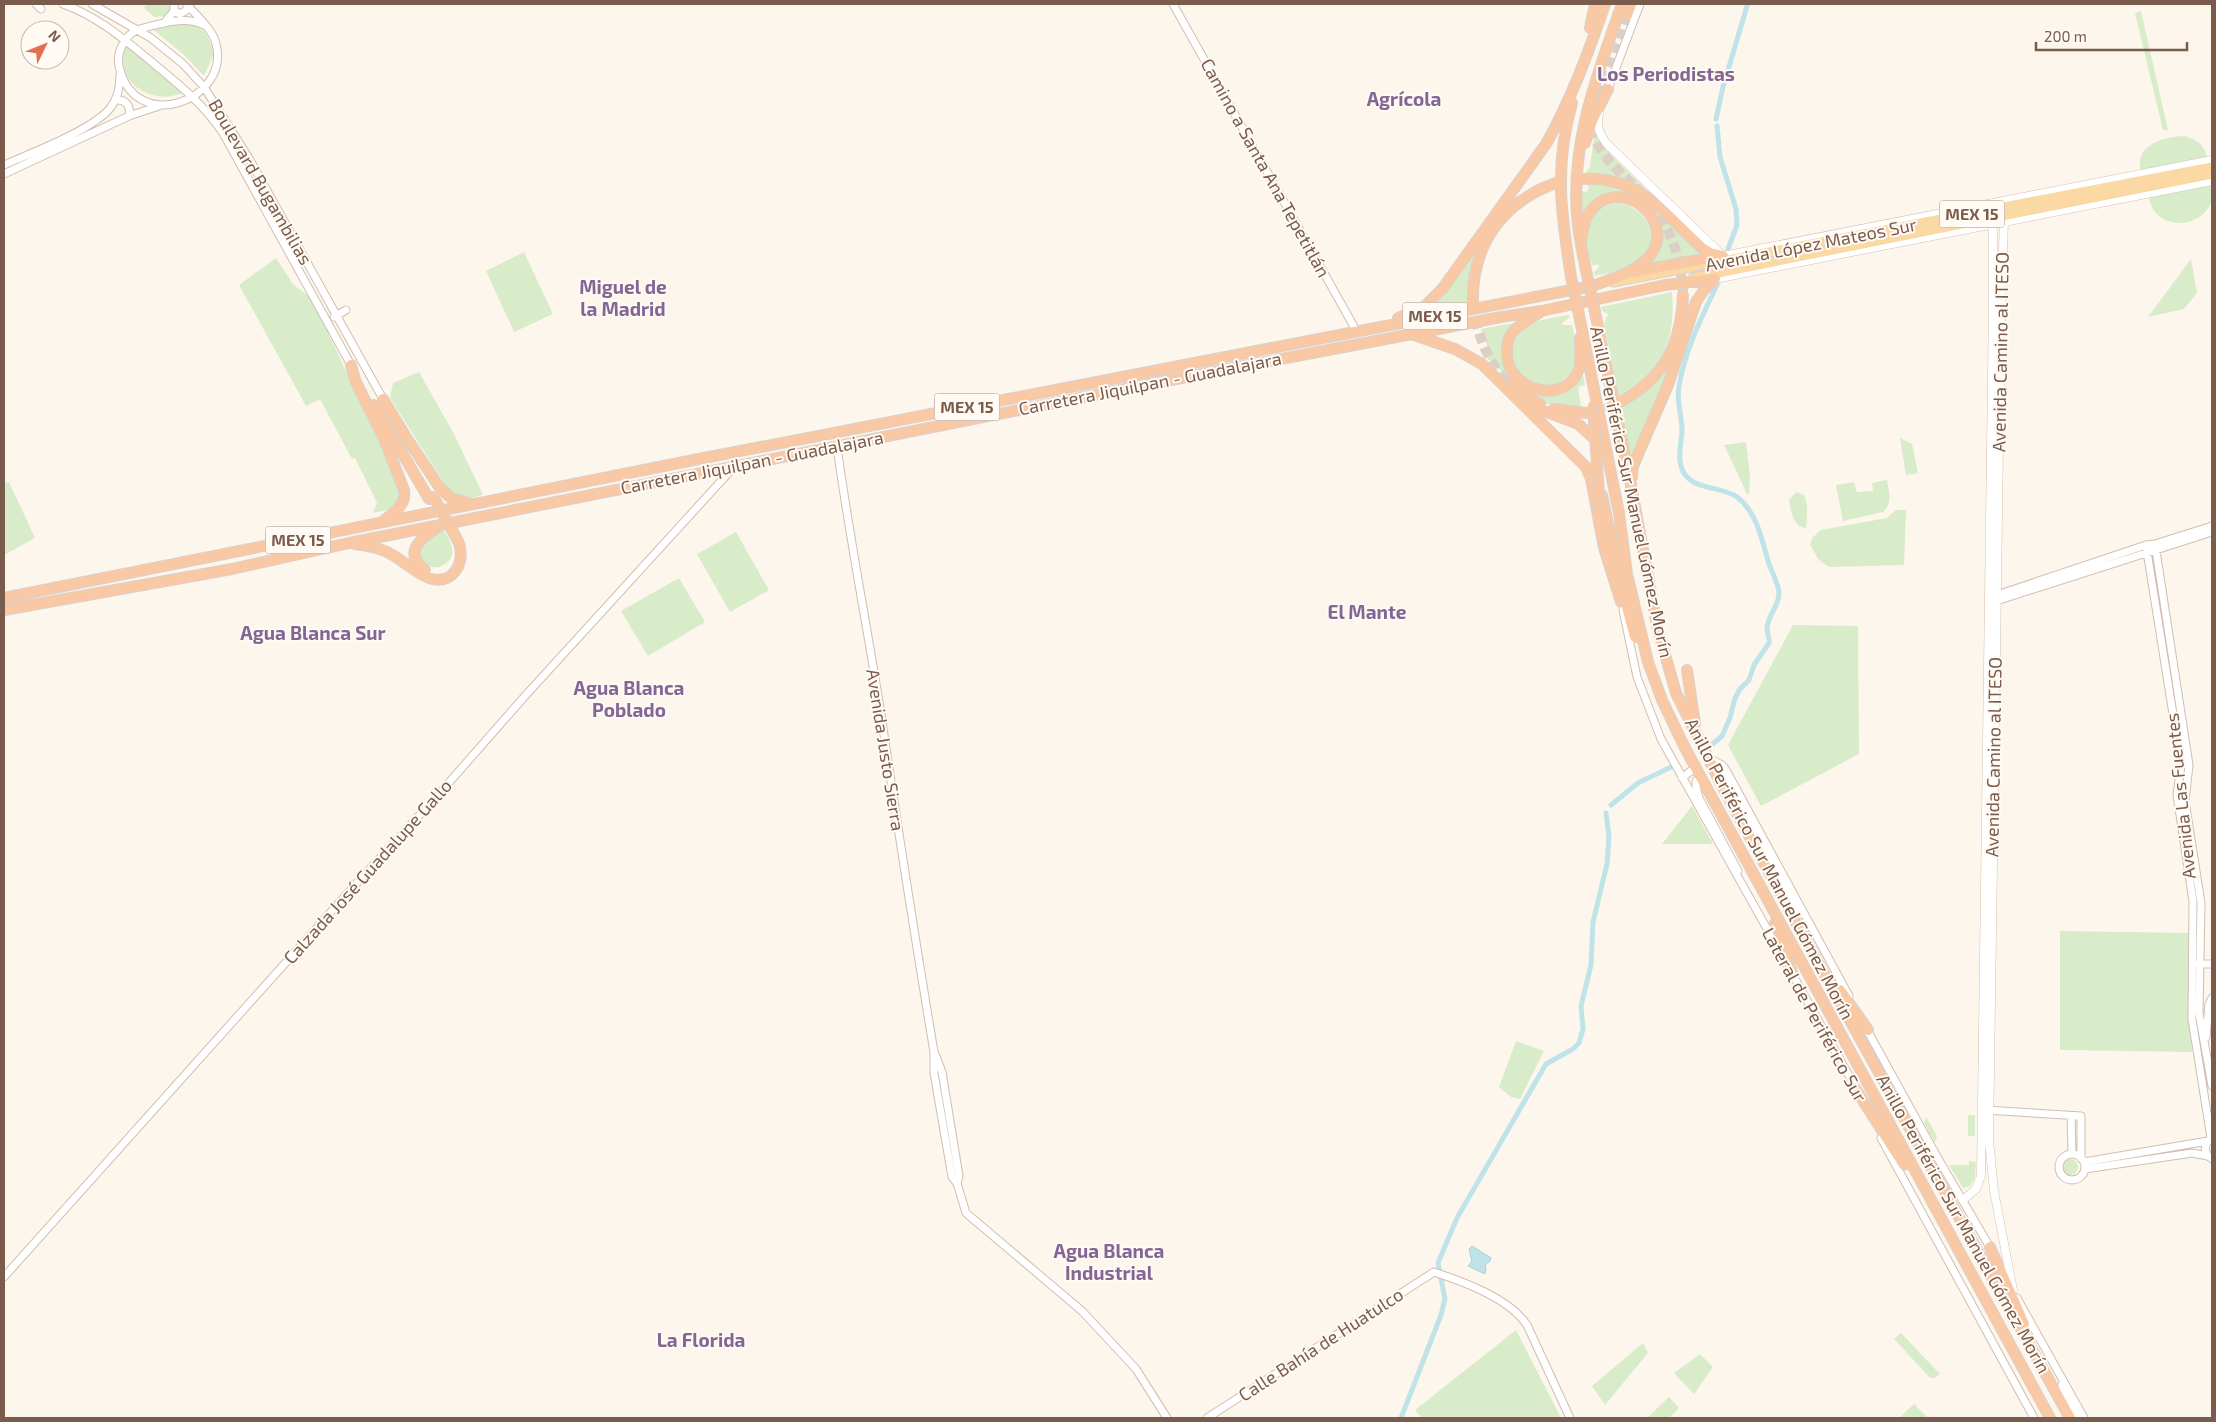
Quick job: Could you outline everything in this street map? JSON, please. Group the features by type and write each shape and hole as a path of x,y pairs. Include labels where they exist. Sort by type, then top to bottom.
{"highway":[{"path":"1585,58 1585,48 1595,4"},
{"path":"1374,327 1424,306 1442,288 1546,144 1560,119 1605,4"},
{"path":"1577,163 1582,128 1591,94 1622,4"},
{"path":"1627,15 1631,4"},
{"name":"Anillo Periférico Sur Manuel Gómez Morín","path":"1585,58 1563,141 1560,179 1561,210 1571,277 1587,346 1618,514 1623,575 1648,662 1662,700 1684,748 2050,1418"},
{"path":"1577,163 1592,121 1608,89"},
{"name":"Anillo Periférico Sur Manuel Gómez Morín","path":"1577,163 1576,214 1587,275 1665,660 1676,693 1698,740 1800,930 2070,1418"},
{"path":"1583,179 1608,181 1637,190 1659,205 1702,248 1724,265"},
{"path":"1473,304 1474,277 1480,253 1494,228 1519,201 1536,191 1556,183"},
{"path":"1581,242 1584,222 1600,202 1608,199 1621,198 1638,203 1648,212 1654,222 1655,243 1646,260 1626,273 1592,286"},
{"path":"1626,273 1724,265"},
{"path":"1631,485 1633,466 1668,385 1693,309 1704,290 1724,265"},
{"name":"MEX 15","path":"1542,311 1665,285 1724,265"},
{"name":"Avenida López Mateos Sur","path":"1497,305 1592,286"},
{"path":"1620,402 1643,387 1667,360 1679,332 1683,295"},
{"name":"Carretera Jiquilpan - Guadalajara","path":"4,598 704,458 1357,332 1374,327 1497,305"},
{"name":"Carretera Jiquilpan - Guadalajara","path":"4,610 232,569 442,524 1155,383 1501,317 1542,311"},
{"path":"1542,311 1513,332 1508,340 1507,350 1508,365 1517,378 1526,385 1539,390 1561,388 1577,374 1581,357 1579,315"},
{"path":"1410,334 1458,343 1488,361 1518,389 1538,402 1559,410 1590,409"},
{"path":"1410,334 1467,354 1488,370 1589,471 1604,548 1621,602"},
{"path":"1587,346 1590,409 1600,509 1621,602"},
{"path":"351,365 431,498"},
{"path":"351,365 355,380 385,441 405,495 402,503 381,523"},
{"path":"383,399 406,438 446,494 460,502 479,504"},
{"path":"349,543 387,552 426,576 436,579 446,578 459,567 462,554 388,418 383,399"},
{"path":"1519,399 1537,409 1578,424 1596,439 1603,457 1623,575 1621,602"},
{"path":"1545,421 1595,472 1600,482 1623,575"},
{"path":"442,524 418,542 414,550 416,562 423,569 431,573 441,574 447,571 456,559 456,542"},
{"path":"1638,526 1647,549"},
{"path":"1687,670 1698,740"},
{"path":"1767,899 1792,972"},
{"path":"1800,930 1868,1030"},
{"path":"1855,1088 1947,1232"},
{"path":"1990,1247 2046,1373"}],"main road":[{"path":"1608,89 1597,123 1598,130 1606,143 1724,265 1730,276 2212,181"},
{"path":"1724,265 1974,207 2212,160"},
{"name":"Avenida López Mateos Sur","path":"1724,265 2212,166"},
{"name":"Avenida López Mateos Sur","path":"1592,286 1724,265 2212,174"},
{"path":"1974,207 2006,207"},
{"name":"Avenida Camino al ITESO","path":"1963,1200 1976,1189 1981,1176 1986,1110 1997,598 2000,306 2004,222"},
{"name":"Avenida Camino al ITESO","path":"1991,224 1993,231 1994,306 1989,601 1986,1110 1994,1191 2014,1290"}],"street":[{"name":"Boulevard Bugambilias","path":"63,4 90,14 124,40 194,97 223,133 351,365"},
{"name":"Boulevard Bugambilias","path":"92,4 136,30 183,64 204,87 250,160 383,399"},
{"path":"163,23 174,7 180,14 184,14 187,10 187,4"},
{"path":"4,174 129,116 162,105 176,104 194,97 204,87 214,72 218,58 214,36 187,4"},
{"name":"Camino a Santa Ana Tepetitlán","path":"1172,4 1357,332"},
{"path":"1608,89 1640,4"},
{"path":"4,165 96,122 106,113 116,100 120,84 118,60 124,40 136,30 182,20 194,20 204,25"},
{"path":"119,67 123,80 136,96 162,105"},
{"path":"116,100 123,100 127,104 130,111 129,116"},
{"path":"316,301 330,317 337,316 346,310 344,324 347,334"},
{"name":"Avenida Justo Sierra","path":"837,447 879,707 904,880 934,1052 933,1067 943,1104 952,1177 957,1183 966,1213 1082,1311 1136,1369 1166,1418"},
{"name":"Calzada José Guadalupe Gallo","path":"4,1277 734,467"},
{"path":"2156,547 2212,526"},
{"path":"1989,601 2146,548 2212,532"},
{"name":"Avenida Las Fuentes","path":"2156,547 2189,765 2185,802 2201,903 2192,1019 2210,1138 2205,1150 2210,1157"},
{"name":"Avenida Las Fuentes","path":"2146,548 2181,764 2177,795 2194,901 2199,1013 2212,1086"},
{"name":"Lateral de Periférico Sur","path":"1621,602 1637,677 1661,739 1792,972 1956,1278 2034,1418"},
{"path":"1712,760 1722,765 1726,770 2084,1418"},
{"path":"1682,778 1692,770"},
{"path":"1719,771 1728,782 1792,901 1820,941"},
{"path":"1696,781 1700,798 1736,867 1750,900"},
{"path":"2197,964 2212,964"},
{"path":"2205,1047 2209,1004 2212,998"},
{"path":"1986,1110 2081,1116 2083,1163 2081,1176 2074,1180 2063,1176 2060,1164 2064,1157 2072,1154"},
{"path":"2071,1116 2072,1154 2083,1163 2192,1153 2210,1157"},
{"path":"2083,1163 2210,1138"},
{"name":"Calle Bahía de Huatulco","path":"1207,1418 1435,1273 1493,1297 1509,1305 1518,1313 1527,1325 1570,1418"},
{"path":"2059,1374 2065,1396 2077,1418"}],"green space":[{"path":"147,4 170,4 170,11 166,16 154,17 144,8"},
{"path":"2141,11 2168,130 2163,130 2135,13"},
{"path":"183,23 201,28 210,41 214,54 204,76 184,55 154,30 159,27"},
{"path":"126,44 185,92 165,97 145,92 137,87 130,81 126,73 124,55"},
{"path":"1595,130 1600,144 1656,199 1583,176 1590,167"},
{"path":"2184,136 2199,143 2207,157 2141,171 2140,162 2142,155 2152,144 2167,138"},
{"path":"1583,182 1618,187 1640,196 1660,211 1705,256 1644,267 1660,240 1639,200 1596,202 1582,216 1580,191 1587,192 1589,187"},
{"path":"2212,183 2212,201 2207,210 2201,216 2185,222 2177,223 2161,218 2155,212 2148,197"},
{"path":"1620,203 1637,211 1649,225 1652,233 1652,242 1649,251 1643,259 1633,266 1595,276 1594,272 1599,267 1598,264 1592,266 1585,242 1586,227 1596,212 1602,208"},
{"path":"1484,236 1470,303 1425,313"},
{"path":"524,252 553,314 514,332 486,271"},
{"path":"276,258 293,284 312,299 401,487 400,498 392,509 373,513 377,503 355,458 352,459 320,399 306,406 239,285"},
{"path":"2191,259 2197,293 2184,309 2148,317"},
{"path":"1672,292 1673,310 1671,326 1663,353 1646,376 1618,396 1604,323 1608,314 1602,311 1601,307"},
{"path":"1569,315 1570,317 1562,323 1563,325 1572,325 1577,347 1577,363 1568,377 1554,385 1538,386 1530,384 1516,370 1513,360 1515,338 1529,325 1538,321"},
{"path":"1518,322 1507,334 1502,344 1501,354 1509,374 1525,389 1535,394 1545,395 1555,393 1582,371 1585,385 1578,387 1581,406 1586,408 1551,405 1539,400 1519,387 1482,354 1489,351 1481,329"},
{"path":"1676,354 1630,464 1622,419 1624,418 1622,407 1639,397 1653,385"},
{"path":"419,372 454,434 483,495 463,500 446,486 390,398 393,383"},
{"path":"1900,438 1912,444 1918,473 1906,475"},
{"path":"1746,442 1750,476 1749,494 1747,494 1724,445"},
{"path":"1887,480 1889,501 1883,512 1843,521 1836,485 1854,482 1857,492 1873,491 1872,483"},
{"path":"9,482 35,538 4,555 4,483"},
{"path":"1796,492 1804,495 1806,499 1806,528 1795,522 1792,513 1789,500"},
{"path":"1896,510 1906,510 1904,565 1829,567 1819,560 1810,545 1812,538 1821,530 1887,518"},
{"path":"443,528 451,544 452,556 445,564 432,567 425,563 416,552 419,544"},
{"path":"736,532 769,590 730,612 697,554"},
{"path":"679,578 705,622 648,656 621,611"},
{"path":"1793,625 1858,626 1859,754 1761,806 1728,745"},
{"path":"1692,806 1713,844 1662,844"},
{"path":"2060,931 2191,933 2189,1023 2192,1052 2060,1050"},
{"path":"1516,1041 1544,1051 1520,1099 1511,1097 1499,1087"},
{"path":"1968,1115 1975,1115 1975,1136 1968,1136"},
{"path":"1926,1117 1937,1136 1935,1142 1924,1123"},
{"path":"2070,1159 2078,1167 2070,1175 2062,1167"},
{"path":"1969,1161 1976,1162 1975,1178 1970,1186 1963,1188 1949,1165 1969,1165"},
{"path":"1516,1330 1561,1418 1422,1418 1415,1410"},
{"path":"1901,1333 1940,1374 1935,1378 1930,1378 1894,1339"},
{"path":"1643,1343 1648,1353 1605,1405 1592,1386"},
{"path":"1700,1354 1713,1367 1694,1394 1674,1373"},
{"path":"1669,1397 1679,1408 1669,1418 1647,1418"},
{"path":"1914,1404 1928,1418 1899,1418"}],"water":[{"path":"1472,1246 1491,1258 1485,1265 1485,1274 1468,1266 1472,1261 1469,1249"}],"waterway":[{"path":"1716,119 1723,87 1747,6"},
{"path":"1717,126 1720,157 1736,209 1737,225 1728,249"},
{"path":"1708,748 1722,736 1730,718 1735,698 1740,689 1749,680 1754,665 1769,643 1768,624 1779,593 1761,535 1754,518 1744,503 1731,494 1693,482 1681,468 1680,449 1682,431 1678,392 1685,359 1718,283"},
{"path":"1611,805 1638,783 1671,767"},
{"path":"1401,1418 1441,1315 1445,1299 1438,1263 1457,1218 1546,1064 1573,1049 1579,1043 1583,1029 1581,1006 1591,965 1593,922 1607,864 1609,837 1606,813"}],"tunnel":[{"path":"1627,15 1590,121 1592,132 1602,151 1616,168 1640,191"},
{"path":"1651,204 1665,225 1674,245 1680,267 1683,292"},
{"path":"1473,304 1477,327 1485,348 1496,368 1510,386"},
{"path":"1590,412 1604,410 1620,402"}],"district":[{"name":"Los Periodistas","path":"1666,74"},
{"name":"Agrícola","path":"1404,99"},
{"name":"Miguel de la Madrid","path":"623,298"},
{"name":"El Mante","path":"1367,612"},
{"name":"Agua Blanca Sur","path":"313,633"},
{"name":"Agua Blanca Poblado","path":"629,699"},
{"name":"Agua Blanca Industrial","path":"1109,1262"},
{"name":"La Florida","path":"701,1340"}]}
